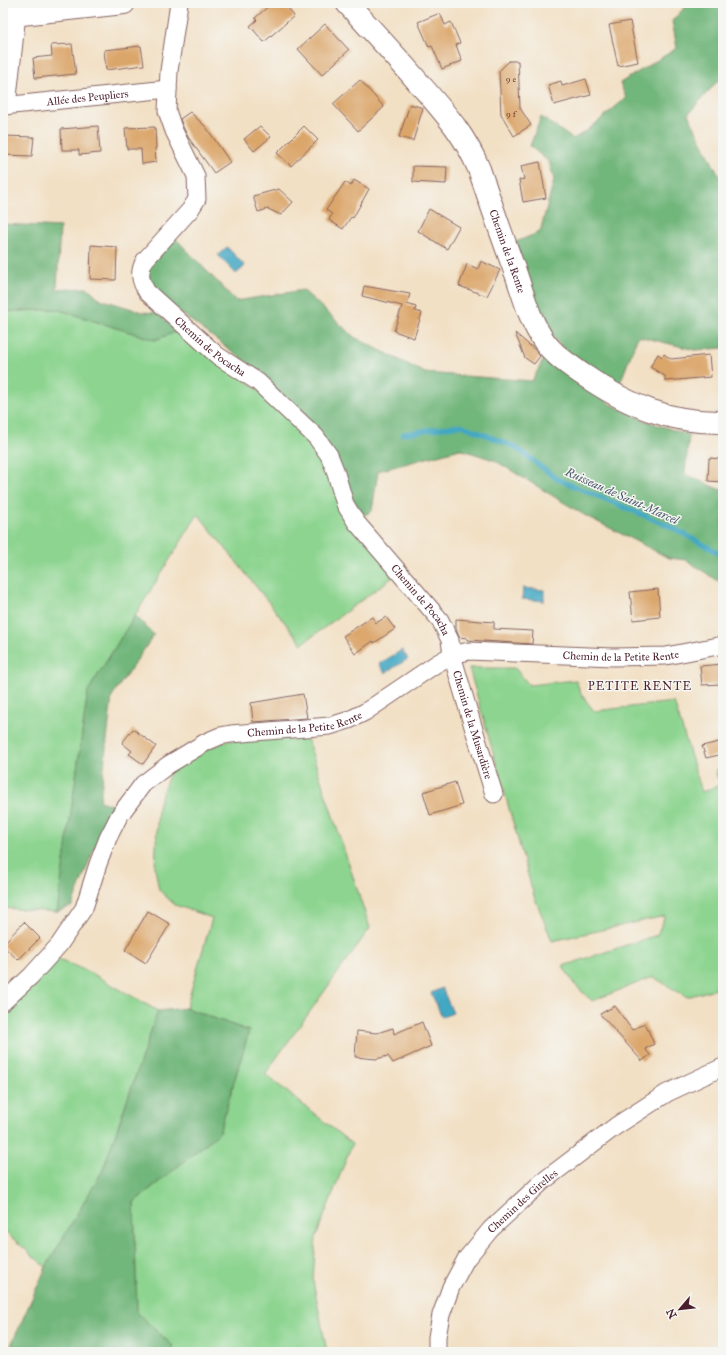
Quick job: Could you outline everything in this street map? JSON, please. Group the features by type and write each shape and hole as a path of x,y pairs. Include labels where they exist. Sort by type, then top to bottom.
{"street":[{"path":"15,11 124,3"},
{"name":"Chemin de Pocacha","path":"179,3 169,71 168,115 174,131 196,176 197,198 190,210 145,260 141,267 140,274 142,284 147,292 191,333 218,356 258,382 316,437 329,455 336,470 345,504 356,522 440,620 450,640 452,655"},
{"name":"Chemin de la Rente","path":"347,3 383,41 455,125 471,150 531,319 544,342 554,353 569,365 599,386 623,399 650,411 670,417 707,422 723,422"},
{"name":"Allée des Peupliers","path":"15,11 5,106 168,89"},
{"name":"Chemin de la Petite Rente","path":"3,1002 31,976 59,945 84,908 108,838 119,816 143,784 168,765 206,742 220,736 241,732 330,726 349,720 365,712 436,664 452,655 469,651 613,657 666,656 723,645"},
{"name":"Chemin de la Musardière","path":"452,655 494,794"},
{"name":"Chemin des Girelles","path":"437,1352 437,1337 441,1315 450,1287 466,1259 491,1229 542,1182 616,1126 667,1093 723,1067"}],"green space":[{"path":"689,3 723,3 723,75 688,114 723,184 723,348 695,350 638,336 619,386 565,350 547,331 537,310 516,242 540,232 554,180 549,162 530,146 541,117 573,139 588,130 626,98 620,83 677,48 672,21"},
{"path":"3,224 60,227 57,289 88,288 100,299 142,312 157,313 178,331 155,340 56,309 3,312"},
{"path":"174,237 236,301 303,290 354,337 425,373 532,381 546,355 610,404 646,421 689,435 685,474 718,489 723,489 723,584 686,560 669,558 586,516 494,460 460,449 378,471 372,511 359,518 325,441 260,372 167,303 153,285 147,274 150,264"},
{"path":"56,309 155,340 178,331 268,397 322,456 393,577 302,644 198,514 88,691 57,912 3,908 3,312"},
{"path":"135,615 154,635 112,696 100,801 114,806 93,851 72,906 57,912 88,691"},
{"path":"469,668 515,668 529,685 576,680 581,694 594,711 674,702 702,792 720,785 715,770 723,768 723,1000 715,989 687,997 653,977 592,1001 574,984 563,966 657,935 665,916 552,941 534,896"},
{"path":"255,737 307,738 370,928 265,1074 352,1144 316,1237 313,1281 327,1352 173,1352 172,1345 137,1313 134,1202 219,1133 249,1031 186,1008 212,918 175,905 159,890 155,868 158,805 170,772 201,752 227,741"},
{"path":"59,959 93,974 158,1011 103,1170 46,1267 3,1230 3,1014"},
{"path":"186,1008 249,1031 219,1133 134,1202 137,1313 172,1345 173,1352 8,1352 46,1267 103,1170 158,1011"}],"water":[{"path":"227,247 245,266 236,274 218,255"},
{"path":"523,588 544,590 544,601 522,599"},
{"path":"402,650 408,659 385,673 379,664"},
{"path":"442,988 453,1013 442,1017 431,993"}],"building":[{"path":"272,3 284,3 294,16 264,42 250,26 257,20 255,18"},
{"path":"440,13 445,25 451,22 460,43 456,45 462,61 442,69 432,46 429,47 418,22"},
{"path":"630,21 638,62 618,66 609,25"},
{"path":"325,24 349,50 322,75 298,49"},
{"path":"72,44 76,74 35,78 33,58 52,56 51,45"},
{"path":"141,46 144,65 106,70 104,50"},
{"path":"509,61 518,61 520,108 531,125 514,136 501,114 499,71"},
{"path":"586,79 591,95 554,105 548,85 561,81 562,86"},
{"path":"360,80 384,107 358,131 333,104"},
{"path":"410,104 423,108 413,141 399,137"},
{"path":"190,112 206,127 230,162 214,173 188,137 183,127 180,119"},
{"path":"98,126 100,153 79,155 79,150 62,150 61,129"},
{"path":"260,126 271,137 254,151 244,139"},
{"path":"304,126 318,140 291,166 277,153"},
{"path":"155,127 156,162 142,164 141,149 127,149 125,128"},
{"path":"3,136 34,137 32,156 3,155"},
{"path":"540,162 546,198 523,202 519,180 524,179 521,166"},
{"path":"413,166 447,167 446,184 413,182"},
{"path":"354,180 369,189 353,218 351,217 343,229 329,220 332,214 326,210 345,182 351,186"},
{"path":"279,189 293,202 281,215 268,209 258,212 253,196"},
{"path":"429,209 459,227 447,249 418,231"},
{"path":"91,245 117,247 116,280 90,279"},
{"path":"481,261 500,270 487,296 459,286 467,264 478,269"},
{"path":"364,286 410,294 407,304 416,307 415,311 422,313 414,338 394,331 402,306 362,296"},
{"path":"515,333 540,356 534,364 525,358"},
{"path":"658,354 662,357 664,354 671,359 709,355 711,377 665,381 665,376 650,367"},
{"path":"709,458 723,459 723,482 708,481"},
{"path":"658,589 660,617 633,620 630,592"},
{"path":"372,617 376,623 386,617 395,629 374,643 373,641 355,654 343,636"},
{"path":"456,619 494,622 494,629 533,631 532,644 467,640 467,638 459,637 456,629"},
{"path":"723,664 723,684 702,685 700,666"},
{"path":"303,694 307,718 253,722 251,703"},
{"path":"133,729 156,746 143,764 129,754 132,751 122,743"},
{"path":"723,741 723,754 706,758 702,746"},
{"path":"455,782 462,805 430,815 423,792"},
{"path":"148,911 170,924 146,963 125,950"},
{"path":"24,922 40,938 18,960 3,946 3,944"},
{"path":"615,1006 632,1030 645,1023 654,1044 645,1049 650,1055 642,1061 600,1014"},
{"path":"422,1022 431,1046 393,1063 388,1056 376,1059 355,1057 357,1031 377,1033 393,1028 394,1034"}],"waterway":[{"name":"Ruisseau de Saint-Marcel","path":"403,434 461,425 515,447 557,479 669,526 723,555"}],"district":[{"name":"PETITE RENTE","path":"640,686"}]}
